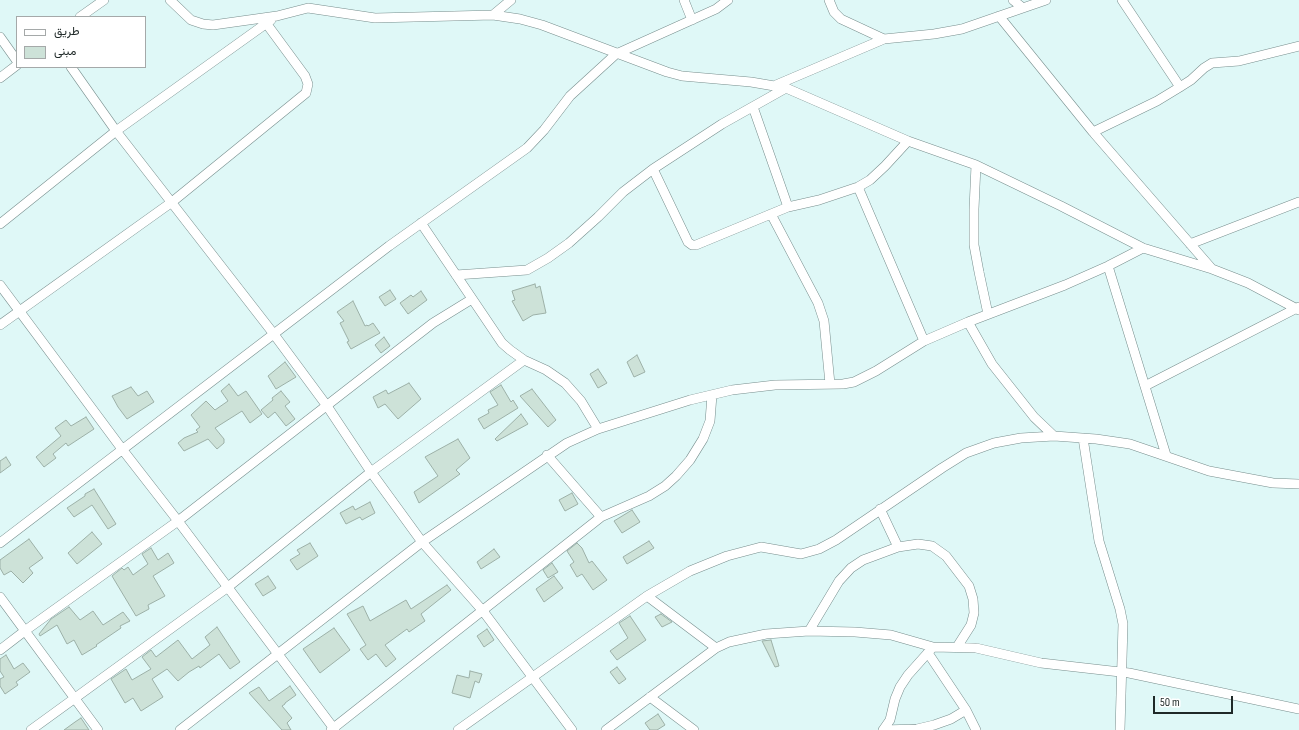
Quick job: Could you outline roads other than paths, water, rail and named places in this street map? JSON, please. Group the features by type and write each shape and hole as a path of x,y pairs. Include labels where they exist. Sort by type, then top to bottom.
{"street":[{"path":"81,16 104,0"},
{"path":"170,0 191,20 203,24 276,16 308,8 375,18 493,15 520,19 542,25 616,54 666,72 682,76 751,82 786,88 908,141 976,165 1143,248 1212,269 1248,283 1298,308"},
{"path":"493,15 511,0"},
{"path":"684,0 692,20"},
{"path":"0,543 389,246 527,148 544,130 570,96 616,54 716,9 728,0"},
{"path":"829,0 834,12 841,19 884,39"},
{"path":"1014,0 1023,8"},
{"path":"776,86 884,39 934,34 962,29 1046,0"},
{"path":"1122,0 1180,87"},
{"path":"0,224 116,131 276,16"},
{"path":"999,16 1093,132 1212,269"},
{"path":"0,325 172,202 306,93 308,84 305,76 266,23"},
{"path":"0,37 16,60"},
{"path":"1093,132 1157,101 1191,80 1212,63 1239,61 1299,46"},
{"path":"0,78 16,66"},
{"path":"72,68 116,131 274,333 422,542 483,611 572,730"},
{"path":"456,276 527,270 548,258 569,243 623,192 653,169 722,124 786,88"},
{"path":"753,107 788,208"},
{"path":"653,169 688,242 692,245 696,245 771,214 858,187 870,180 886,166 908,141"},
{"path":"976,165 974,246 978,272 988,314"},
{"path":"858,187 924,342"},
{"path":"1190,244 1299,202"},
{"path":"771,214 818,303 824,321 830,384"},
{"path":"421,223 502,343 524,360 546,370 565,383 581,401 598,430"},
{"path":"180,730 277,653 422,542 567,442 598,430 690,400 732,390 775,385 854,382 864,378 924,342 968,322 1051,291 1108,266 1143,248"},
{"path":"1108,266 1166,455"},
{"path":"0,285 334,729 602,518 649,496 665,486 690,460 703,439 710,421 712,395"},
{"path":"0,650 178,521 433,323 472,299"},
{"path":"1145,386 1298,308"},
{"path":"968,322 992,364 1034,417 1054,436"},
{"path":"31,730 228,587 371,472 524,360"},
{"path":"458,730 647,596 690,571 727,556 761,547 798,554 812,552 836,540 880,509 966,453 994,443 1021,438 1054,436 1130,444 1166,455 1209,471 1273,483 1299,484"},
{"path":"1083,438 1099,541 1120,609 1123,624 1120,730"},
{"path":"548,455 602,518"},
{"path":"880,509 898,547"},
{"path":"810,631 839,581 851,568 863,560 898,547 918,544 932,546 946,556 969,586 973,599 974,613 971,626 957,647"},
{"path":"647,596 716,648"},
{"path":"0,597 26,630 98,730"},
{"path":"606,730 716,648 729,642 766,634 810,631 855,632 891,635 931,650 957,647 976,648 1041,663 1121,672 1299,709"},
{"path":"931,650 976,730"},
{"path":"883,730 890,720 900,688 908,675 931,650"},
{"path":"650,697 694,730"},
{"path":"883,730 917,729 934,725 951,719 966,710"}]}
